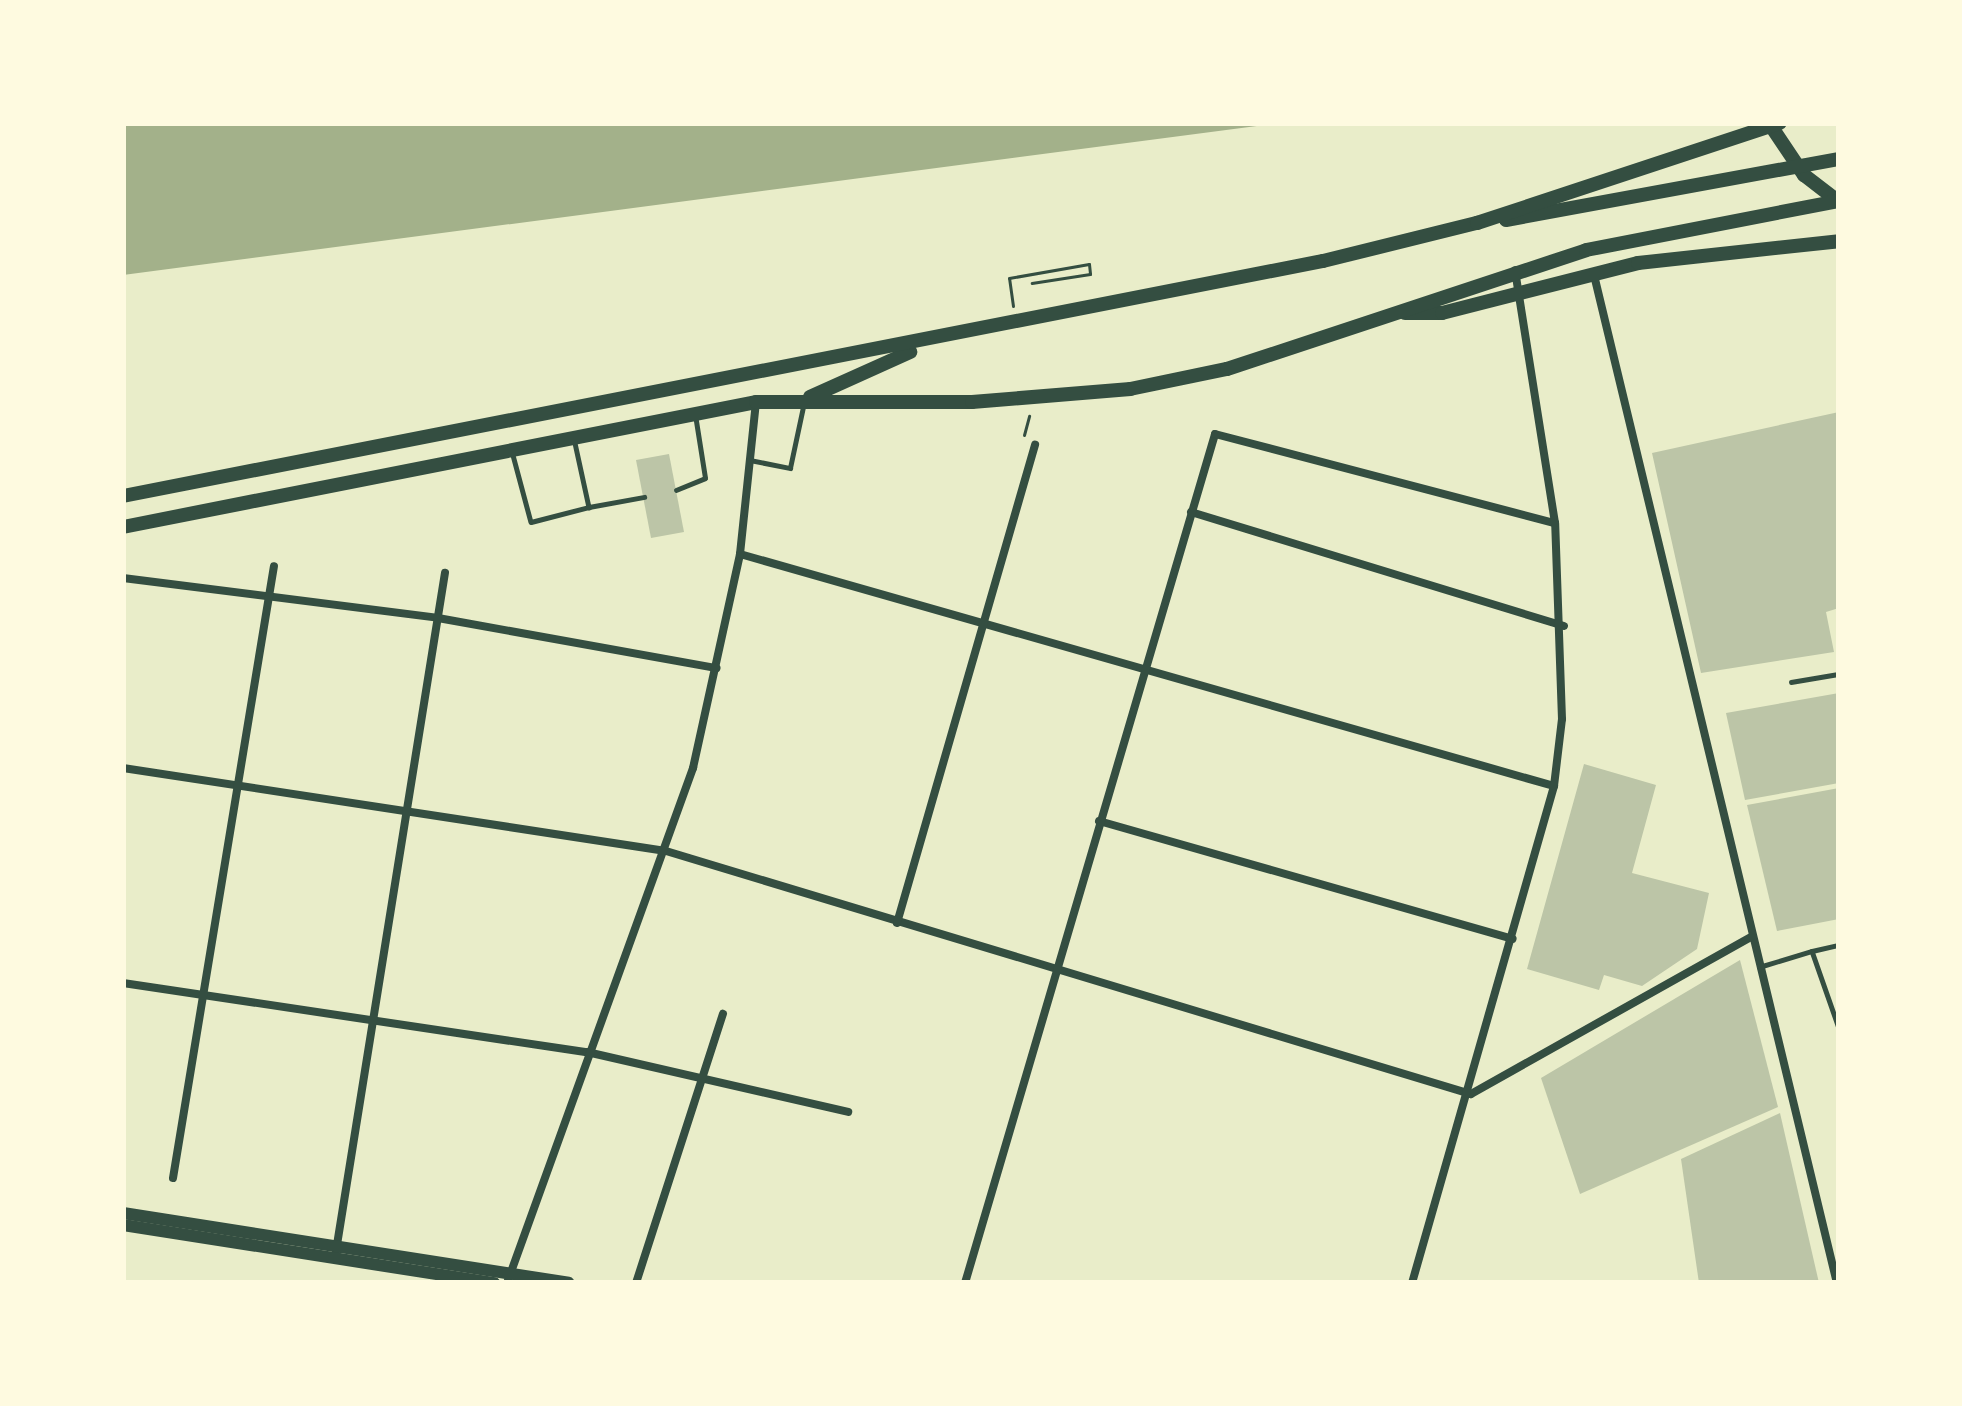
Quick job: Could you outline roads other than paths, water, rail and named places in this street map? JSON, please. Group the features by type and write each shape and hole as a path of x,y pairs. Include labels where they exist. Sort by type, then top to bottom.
{"highway":[{"path":"1769,123 1804,175 1839,201"},
{"path":"1477,223 1780,123"},
{"path":"123,496 934,341 1477,223 1839,159"},
{"path":"123,527 756,402 972,402 1130,388 1227,369 1515,270 1839,201"},
{"path":"1388,314 1442,313 1594,273 1839,242"},
{"path":"805,399 934,341"}],"main road":[{"path":"123,1213 495,1283"},
{"path":"123,1226 508,1279 569,1283"}],"street":[{"path":"1412,1283 1471,1094 1553,786 1564,626 1555,523 1515,270"},
{"path":"1594,273 1837,1283"},
{"path":"508,1279 587,1052 666,851 717,668 740,554 756,402"},
{"path":"965,1283 1215,434 1555,523"},
{"path":"897,923 1035,444"},
{"path":"1191,512 1564,626"},
{"path":"740,554 1553,786"},
{"path":"173,1178 198,994 274,566"},
{"path":"336,1252 445,573"},
{"path":"123,578 438,618 717,668"},
{"path":"123,768 666,851 1471,1094 1751,937"},
{"path":"1099,821 1512,939"},
{"path":"123,982 587,1052 704,1074 848,1112"},
{"path":"636,1283 723,1014"}],"lane":[{"path":"750,460 790,468 805,399"},
{"path":"676,490 705,478 695,413"},
{"path":"574,437 590,507"},
{"path":"511,450 531,522 644,497"},
{"path":"1791,682 1839,674"},
{"path":"1759,967 1839,944"},
{"path":"1811,951 1839,1028"}]}
